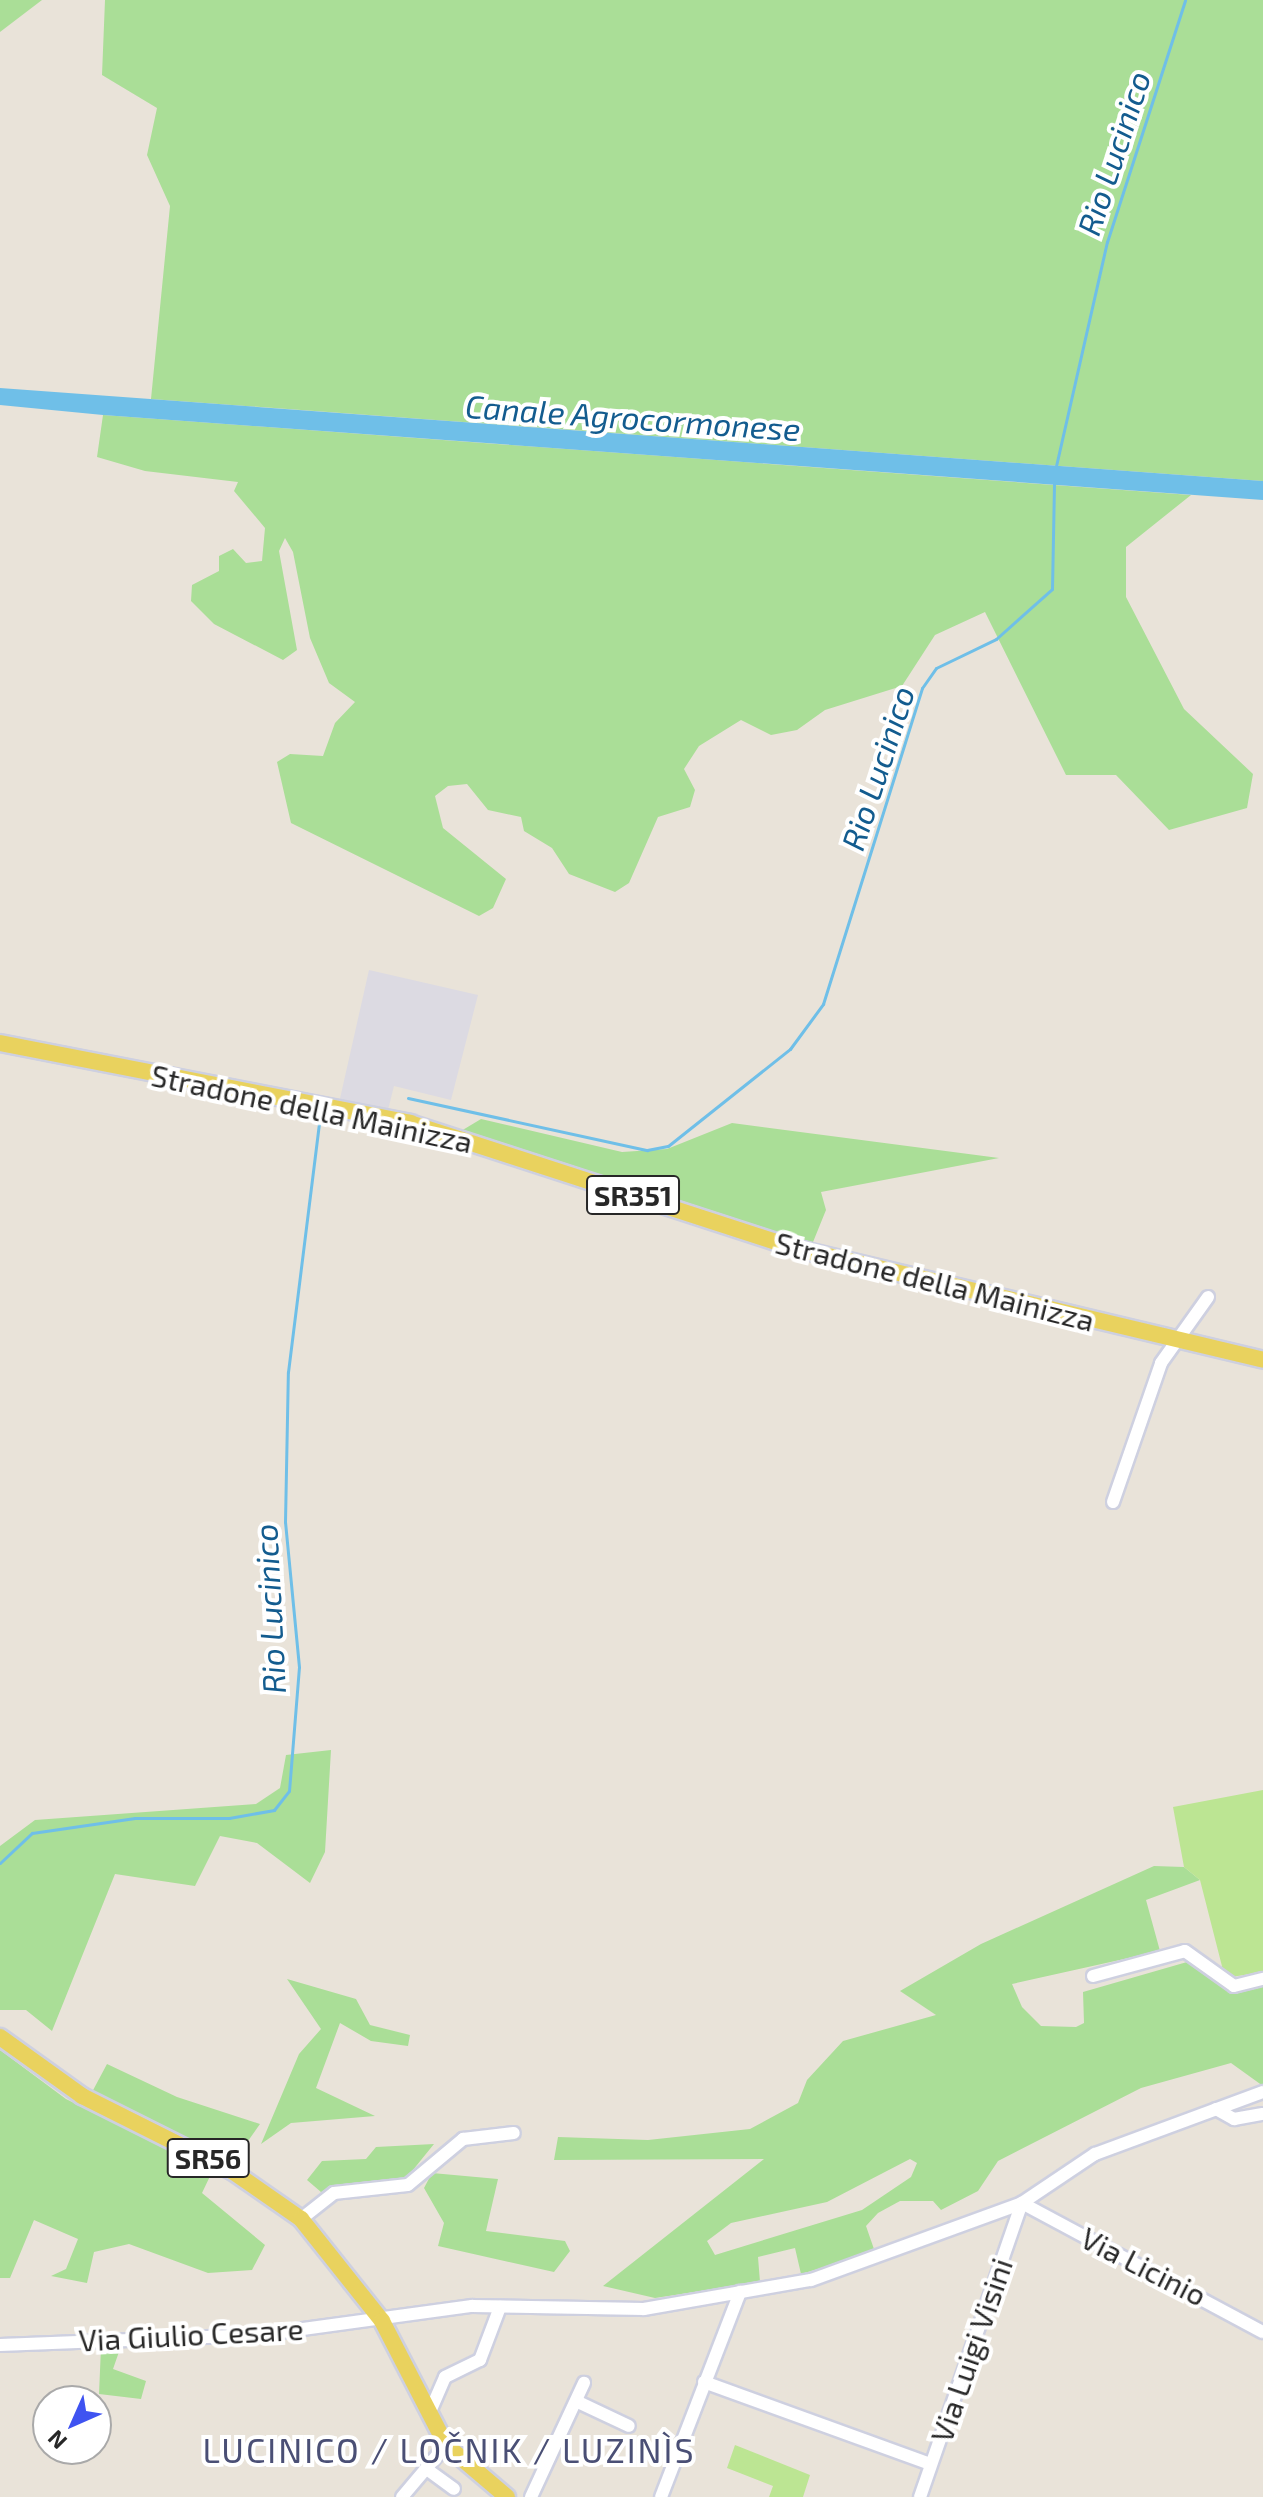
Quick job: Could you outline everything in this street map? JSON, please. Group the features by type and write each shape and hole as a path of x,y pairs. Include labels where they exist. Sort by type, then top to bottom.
{"main road":[{"name":"Stradone della Mainizza","path":"0,1043 410,1123 794,1248 1263,1360"},
{"name":"SR56","path":"0,2037 82,2096 232,2171 301,2219 382,2321 446,2445 470,2470 507,2497"}],"street":[{"path":"1113,1502 1174,1340 1208,1297"},
{"path":"1093,1976 1185,1951 1234,1986 1263,1979"},
{"name":"Via Giulio Cesare","path":"0,2345 259,2335 500,2307 644,2309 740,2292 892,2255 1022,2203 1095,2154 1263,2092"},
{"path":"1216,2109 1234,2119 1263,2114"},
{"path":"301,2219 334,2193 408,2185 463,2139 514,2133"},
{"name":"Via Licinio","path":"1022,2203 1263,2332"},
{"name":"Via Luigi Visini","path":"920,2497 1022,2203"},
{"path":"661,2497 740,2292"},
{"path":"429,2414 445,2377 480,2360 500,2307"},
{"path":"704,2382 931,2464"},
{"path":"531,2497 578,2402 584,2383"},
{"path":"578,2402 629,2426"},
{"path":"402,2497 428,2470 446,2445"},
{"path":"428,2470 454,2493 470,2470"}],"shaded area":[{"path":"369,970 478,995 451,1100 394,1086 388,1110 339,1103"}],"green space":[{"path":"0,0 42,0 0,32"},
{"path":"105,0 1263,0 1263,481 151,399 170,206 147,155 157,108 102,75"},
{"path":"103,415 1191,495 1126,547 1126,597 1184,709 1253,774 1247,808 1169,830 1116,775 1066,775 985,612 935,635 902,686 825,710 797,730 771,735 741,720 699,746 684,769 695,790 690,807 658,817 629,883 615,892 569,874 552,848 524,831 521,817 488,810 467,784 448,786 435,796 443,828 506,879 493,908 479,916 291,823 277,762 290,754 323,756 335,723 355,702 329,683 310,638 293,552 285,538 279,551 297,650 283,660 214,624 191,601 192,585 219,571 219,556 233,549 246,563 262,561 265,528 234,491 238,482 145,471 97,457"},
{"path":"481,1119 622,1152 667,1149 732,1123 999,1158 821,1192 826,1210 811,1247 461,1131"},
{"path":"331,1750 325,1852 310,1883 257,1843 220,1836 195,1886 115,1874 52,2031 26,2010 0,2010 0,1846 35,1820 256,1804 280,1788 286,1755"},
{"path":"1263,1790 1263,1972 1225,1978 1200,1880 1184,1867 1173,1807"},
{"path":"1154,1866 1184,1867 1200,1880 1146,1900 1160,1951 1012,1984 1022,2007 1041,2026 1076,2027 1084,2023 1083,1992 1187,1962 1232,1993 1263,1986 1263,2086 1231,2063 1141,2088 998,2161 978,2191 941,2210 933,2201 900,2201 878,2213 866,2226 875,2252 801,2274 795,2248 758,2257 760,2282 655,2298 603,2286 764,2159 554,2160 558,2137 648,2140 750,2129 798,2103 807,2080 843,2041 936,2015 900,1991 981,1944","holes":["910,2159 917,2163 911,2177 862,2210 715,2255 707,2241 731,2223 827,2202"]},
{"path":"287,1979 356,1999 370,2025 410,2035 408,2046 371,2041 340,2023 316,2088 375,2116 291,2123 261,2144 299,2054 321,2029"},
{"path":"0,2050 66,2099 212,2172 202,2193 265,2245 252,2270 208,2273 129,2244 94,2252 87,2283 51,2276 66,2269 78,2239 34,2220 10,2278 0,2278"},
{"path":"107,2064 177,2097 260,2124 233,2162 91,2094"},
{"path":"434,2144 404,2181 321,2192 307,2180 322,2161 366,2159 376,2147"},
{"path":"432,2173 498,2179 486,2231 565,2241 570,2251 554,2272 438,2246 444,2223 424,2188"},
{"path":"121,2346 113,2369 146,2381 141,2399 112,2396 112,2385 99,2385 101,2347"},
{"path":"735,2445 810,2475 803,2497 769,2497 773,2486 727,2468"}],"water":[{"path":"0,388 1263,481 1263,500 103,415 0,405"}],"waterway":[{"name":"Rio Lucinico","path":"1056,466 1107,242 1185,0"},
{"name":"Rio Lucinico","path":"408,1098 647,1150 668,1146 790,1049 823,1004 922,688 936,668 996,639 1052,589 1054,482"},
{"name":"Rio Lucinico","path":"0,1863 32,1833 135,1818 229,1818 274,1810 289,1791 299,1667 285,1522 288,1372 320,1115"}],"district":[{"name":"LUCINICO / LOČNIK / LUZINÌS","path":"449,2450"}],"water label":[{"name":"Canale Agrocormonese","path":"633,417"}]}
